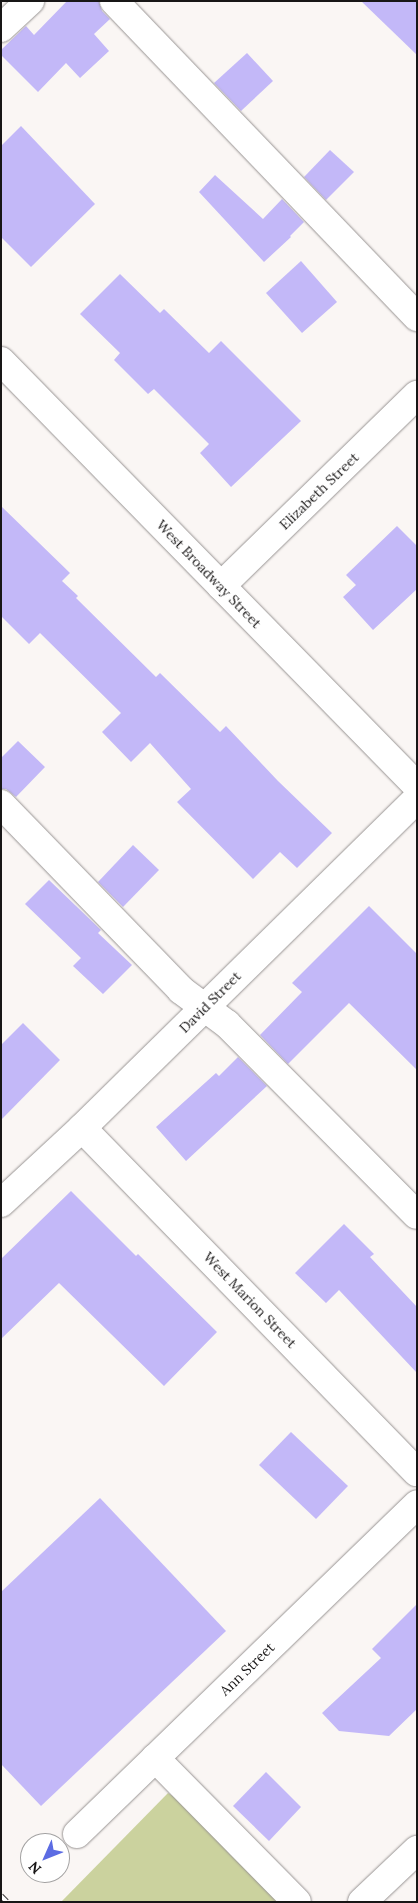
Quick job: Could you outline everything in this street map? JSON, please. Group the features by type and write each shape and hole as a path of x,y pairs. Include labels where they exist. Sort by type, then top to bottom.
{"street":[{"path":"1,28 30,1"},
{"path":"114,1 417,317"},
{"name":"West Broadway Street","path":"1,361 417,786"},
{"name":"Elizabeth Street","path":"221,586 417,395"},
{"name":"David Street","path":"6,1189 82,1128 417,799"},
{"path":"1,804 181,990 226,1024 417,1215"},
{"name":"West Marion Street","path":"82,1128 417,1472"},
{"name":"Ann Street","path":"78,1834 417,1504"},
{"path":"155,1758 297,1902"},
{"path":"362,1902 417,1850"}],"green space":[{"path":"168,1793 186,1804 280,1902 61,1902"}],"building":[{"path":"67,1 99,1 102,11 110,19 94,34 109,51 80,78 66,63 38,92 1,55 1,50 26,26 34,35"},
{"path":"361,1 417,1 417,55"},
{"path":"247,53 273,81 241,111 214,83"},
{"path":"21,126 95,204 31,267 1,237 1,146"},
{"path":"330,150 354,172 326,200 304,177"},
{"path":"215,175 263,219 282,199 304,222 264,262 199,192"},
{"path":"301,261 337,302 302,333 266,293"},
{"path":"120,274 160,313 164,309 209,353 221,341 301,421 231,487 200,453 209,444 154,389 148,394 114,360 120,353 80,314"},
{"path":"1,506 70,573 62,581 78,596 76,598 156,677 160,673 220,732 226,726 278,781 332,833 297,868 280,852 253,879 177,802 191,789 150,743 131,762 102,732 121,713 40,633 29,644 1,616"},
{"path":"397,526 417,546 417,589 373,630 343,597 356,585 346,575"},
{"path":"18,741 45,767 16,797 6,789 1,789 1,758"},
{"path":"133,845 159,870 123,907 98,882"},
{"path":"49,880 101,930 98,933 132,965 103,994 73,966 81,958 25,904"},
{"path":"369,906 417,954 417,1070 349,1003 288,1064 260,1035 302,992 292,983"},
{"path":"23,1023 60,1060 1,1120 1,1045"},
{"path":"238,1057 267,1086 186,1161 156,1127 216,1073 219,1076"},
{"path":"71,1191 136,1256 138,1254 217,1332 164,1386 59,1283 1,1339 1,1259"},
{"path":"344,1224 374,1254 370,1257 417,1307 417,1373 339,1290 326,1303 295,1273"},
{"path":"291,1432 348,1486 316,1519 259,1465"},
{"path":"100,1498 226,1631 41,1806 1,1764 1,1592"},
{"path":"417,1604 417,1709 389,1736 339,1731 322,1713 381,1658 372,1649"},
{"path":"266,1772 301,1807 269,1841 233,1806"}],"railway":[{"path":"1,1896 7,1902"}]}
